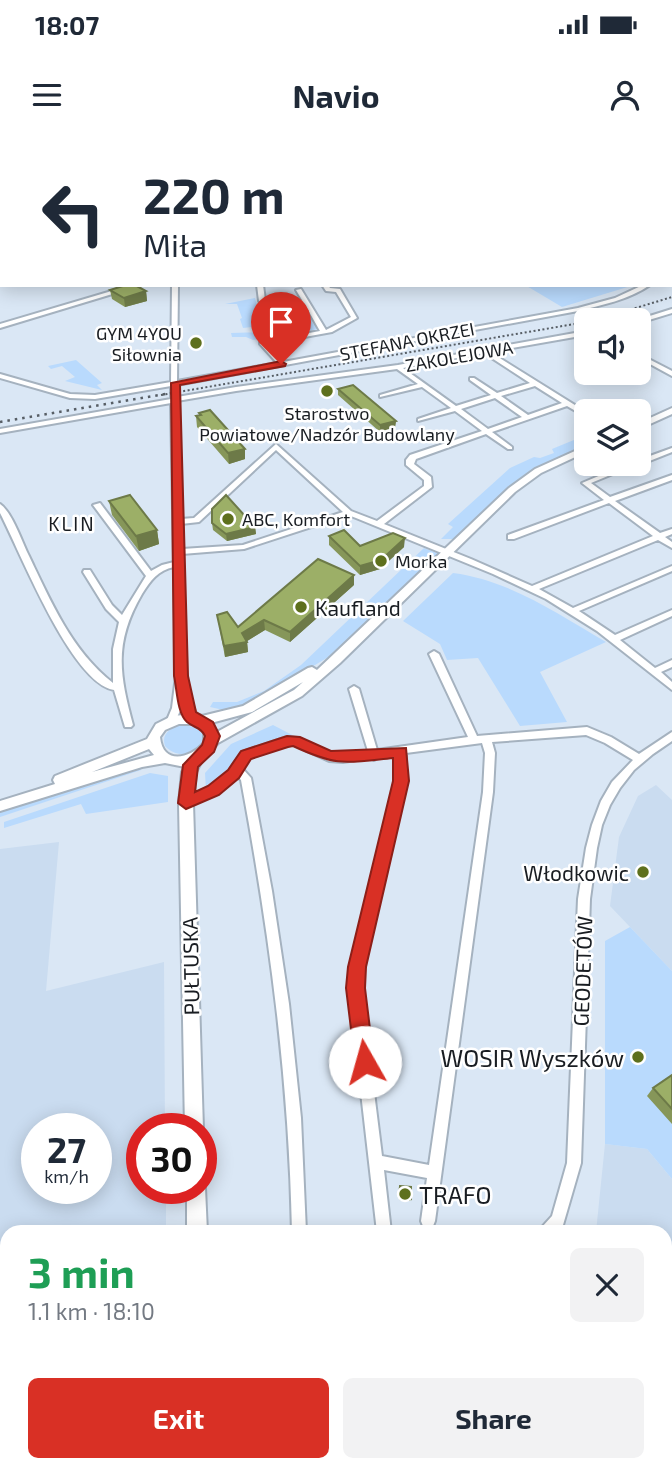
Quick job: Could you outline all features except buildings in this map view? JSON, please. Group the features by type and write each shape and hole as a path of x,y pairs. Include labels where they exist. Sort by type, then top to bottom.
{"main road":[{"path":"651,421 670,413"},
{"path":"212,740 298,693 525,481 574,455"},
{"path":"168,760 155,751 152,743 156,731 172,720 197,720 247,709 345,649"},
{"path":"0,805 142,762 196,758 209,748 212,740 211,729 197,720"},
{"path":"0,805 152,743"},
{"name":"PUŁTUSKA","path":"194,1113 186,803 189,772 196,758"},
{"name":"PUŁTUSKA","path":"168,760 179,773 186,803"},
{"path":"196,1204 197,1225"}],"street":[{"path":"0,326 132,287"},
{"path":"172,720 177,708 181,676 174,400 175,287"},
{"path":"260,287 262,301 266,303 306,301"},
{"path":"281,364 262,343 324,332 354,318 338,290 328,290 326,287"},
{"name":"STEFANA OKRZEI","path":"0,376 79,397 176,383 565,310 614,298 642,287"},
{"path":"299,290 324,332"},
{"path":"651,318 672,312"},
{"path":"664,314 672,318"},
{"path":"319,324 351,321"},
{"name":"ZAKOLEJOWA","path":"0,431 236,388 398,366 574,335"},
{"path":"484,351 574,407"},
{"path":"651,363 672,374"},
{"path":"398,366 510,448"},
{"path":"472,379 527,417"},
{"path":"420,420 536,383"},
{"path":"382,396 423,385"},
{"path":"378,524 428,487 428,479 410,465 411,458 568,403"},
{"path":"178,522 196,520 276,446 348,513 532,589 573,611 614,639 672,687"},
{"path":"651,458 672,450"},
{"path":"603,476 586,483 672,546"},
{"path":"511,537 672,477"},
{"path":"97,505 150,575"},
{"path":"0,506 46,600 78,656 107,685 118,687"},
{"path":"179,552 244,547 348,513"},
{"path":"532,589 672,531"},
{"path":"128,725 118,687 117,658 122,620 150,575 165,565 179,564"},
{"path":"573,611 672,568"},
{"path":"87,572 109,607 122,620"},
{"path":"614,639 672,613"},
{"path":"428,1221 488,792 489,753 434,654"},
{"path":"654,671 672,663"},
{"path":"181,676 187,707 197,720"},
{"path":"354,689 374,756"},
{"path":"186,803 213,790 237,769 246,755 287,741 295,741 329,757 374,756 480,740 587,731 639,759"},
{"name":"GEODETÓW","path":"553,1225 558,1220 574,1163 587,862 595,828 604,802 621,776 639,759 672,736"},
{"path":"383,1225 355,988 357,967 401,781 401,752"},
{"path":"237,769 246,778 272,913 290,1073 299,1225"},
{"path":"377,1162 435,1173"}],"shaded area":[{"path":"528,287 627,287 562,307"},
{"path":"255,298 257,305 301,304 310,318 314,318 312,322 319,329 253,340 232,337 231,333 269,332 307,326 305,321 243,328 237,304 225,304"},
{"path":"76,360 102,383 97,385 102,390 65,381 75,377 62,366 51,369 48,366"},
{"path":"574,440 574,452 536,469 507,491 456,539 441,539 453,527 448,524 510,468 534,457 540,458 554,453 552,449"},
{"path":"424,548 442,555 330,656 247,706 228,711 210,707 213,702 237,702 264,691 301,665"},
{"path":"453,573 494,583 513,591 606,642 540,672 567,722 520,726 478,658 447,660 440,644 403,621"},
{"path":"181,725 196,727 202,732 203,744 199,748 179,754 165,746 164,738 167,732"},
{"path":"273,725 300,739 289,737 247,751 231,772 206,790 205,773 231,744"},
{"path":"139,766 141,770 0,817 0,812"},
{"path":"150,773 168,776 168,802 86,814 81,804 4,828 4,822"},
{"name":"Włodkowic","path":"656,785 672,800 672,971 610,906 619,837 638,796"},
{"path":"59,842 46,991 164,962 165,1113 126,1113 126,1204 166,1204 166,1225 0,1225 0,849"},
{"name":"WOSIR Wyszków","path":"630,927 672,971 672,1179 647,1149 605,1144 605,941"},
{"path":"605,1144 647,1149 672,1179 672,1225 597,1225"}],"railway":[{"path":"636,308 672,297"},
{"path":"161,395 574,324"},
{"path":"0,422 171,393"}],"place":[{"name":"GYM 4YOU Siłownia","path":"196,343"},
{"name":"Starostwo Powiatowe/Nadzór Budowlany","path":"327,391"},
{"name":"ABC, Komfort","path":"228,519"},
{"name":"Morka","path":"381,561"},
{"name":"Kaufland","path":"301,607"},
{"name":"Włodkowic","path":"643,872"},
{"name":"WOSIR Wyszków","path":"638,1057"},
{"name":"TRAFO","path":"405,1194"}],"district":[{"name":"KLIN","path":"72,523"}],"route":[{"path":"281,364 176,383 174,400 181,676 189,713 192,718 208,726 213,736 209,748 191,765 186,803 213,790 233,774 246,755 287,741 295,741 329,757 374,756 401,752 401,781 357,967 355,988 365,1062"}]}
